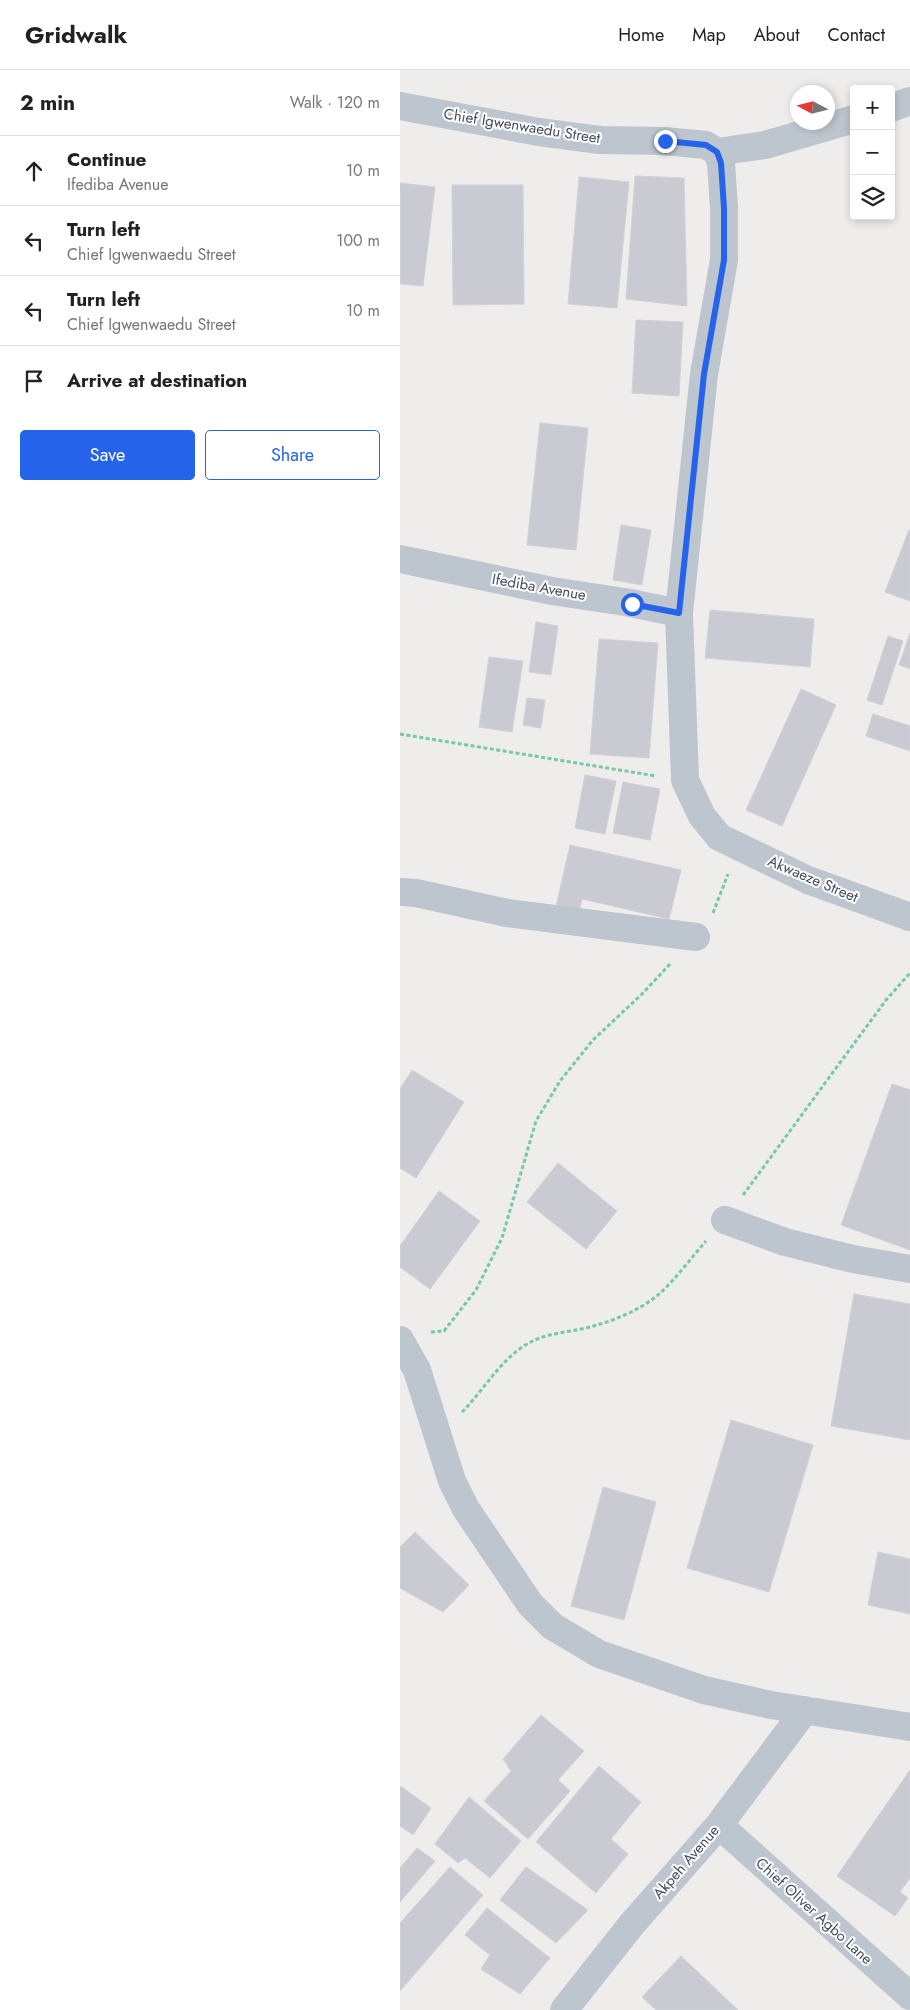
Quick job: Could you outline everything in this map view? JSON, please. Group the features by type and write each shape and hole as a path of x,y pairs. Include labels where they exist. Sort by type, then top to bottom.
{"street":[{"path":"895,107 910,101"},
{"name":"Chief Igwenwaedu Street","path":"400,106 539,132 600,140 665,141 706,145 717,152"},
{"path":"728,842 702,816 685,780 679,613 704,374 724,260 724,208 721,163 717,152 765,146 850,119"},
{"name":"Ifediba Avenue","path":"400,559 552,590 679,613"},
{"name":"Akwaeze Street","path":"728,842 808,880 910,917"},
{"path":"400,892 416,892 507,913 696,937"},
{"path":"725,1220 785,1242 853,1259 910,1269"},
{"path":"400,1340 417,1370 452,1481 466,1509 530,1604 552,1626 599,1654 638,1669 704,1690 771,1705 910,1726"},
{"name":"Akpeh Avenue","path":"564,2010 632,1924 719,1825 804,1710"},
{"name":"Chief Oliver Agbo Lane","path":"719,1825 910,1996"}],"path":[{"path":"400,734 685,780"},
{"path":"426,1332 444,1331 476,1290 502,1238 536,1121 560,1081 593,1040 642,994 696,937 713,912 728,842"},
{"path":"438,1436 475,1400 499,1369 524,1345 550,1334 596,1326 629,1313 658,1295 725,1220 886,1000 910,973"}],"building":[{"path":"635,176 684,178 687,306 626,299"},
{"path":"579,177 629,182 617,308 568,304"},
{"path":"400,183 435,187 423,286 400,284"},
{"path":"452,185 523,185 524,304 453,305"},
{"path":"636,320 683,322 679,396 632,393"},
{"path":"540,423 588,428 576,550 527,545"},
{"path":"621,525 651,530 642,585 613,580"},
{"path":"910,530 910,601 885,592"},
{"path":"710,610 814,619 810,667 705,658"},
{"path":"536,622 558,626 551,675 529,672"},
{"path":"910,633 910,669 899,665"},
{"path":"888,636 903,641 882,705 867,700"},
{"path":"599,639 658,643 649,758 590,754"},
{"path":"489,657 523,661 512,732 479,727"},
{"path":"801,689 836,705 782,826 746,810"},
{"path":"527,698 545,700 541,728 523,725"},
{"path":"873,714 910,726 910,751 866,736"},
{"path":"585,775 616,781 605,834 575,828"},
{"path":"623,782 660,789 650,840 613,833"},
{"path":"570,845 681,870 669,919 582,899 579,912 556,907"},
{"path":"412,1070 464,1102 416,1178 400,1168 400,1089"},
{"path":"892,1084 910,1090 910,1250 841,1225"},
{"path":"558,1163 617,1211 586,1249 527,1202"},
{"path":"439,1191 480,1221 430,1289 400,1267 400,1246"},
{"path":"854,1294 910,1304 910,1440 831,1426"},
{"path":"731,1420 813,1445 769,1592 687,1568"},
{"path":"603,1487 656,1502 624,1620 571,1606"},
{"path":"415,1532 469,1585 443,1612 400,1588 400,1547"},
{"path":"878,1552 910,1559 910,1614 868,1605"},
{"path":"541,1715 584,1751 558,1780 570,1791 528,1839 484,1801 511,1771 503,1759"},
{"path":"599,1766 641,1802 611,1839 628,1854 596,1893 536,1842"},
{"path":"910,1770 910,1878 900,1892 908,1898 895,1916 837,1876"},
{"path":"400,1786 431,1808 413,1835 400,1826"},
{"path":"469,1797 521,1841 490,1878 465,1858 458,1863 435,1844"},
{"path":"417,1848 435,1861 400,1902 400,1868"},
{"path":"450,1867 483,1895 400,1991 400,1923"},
{"path":"526,1867 588,1910 556,1943 500,1900"},
{"path":"487,1908 550,1958 520,1994 481,1969 490,1955 465,1935"},
{"path":"681,1956 738,2010 656,2010 642,1997"}],"route":[{"path":"632,604 679,613 696,435 704,374 724,260 724,208 721,163 717,152 706,145 665,141"}]}
